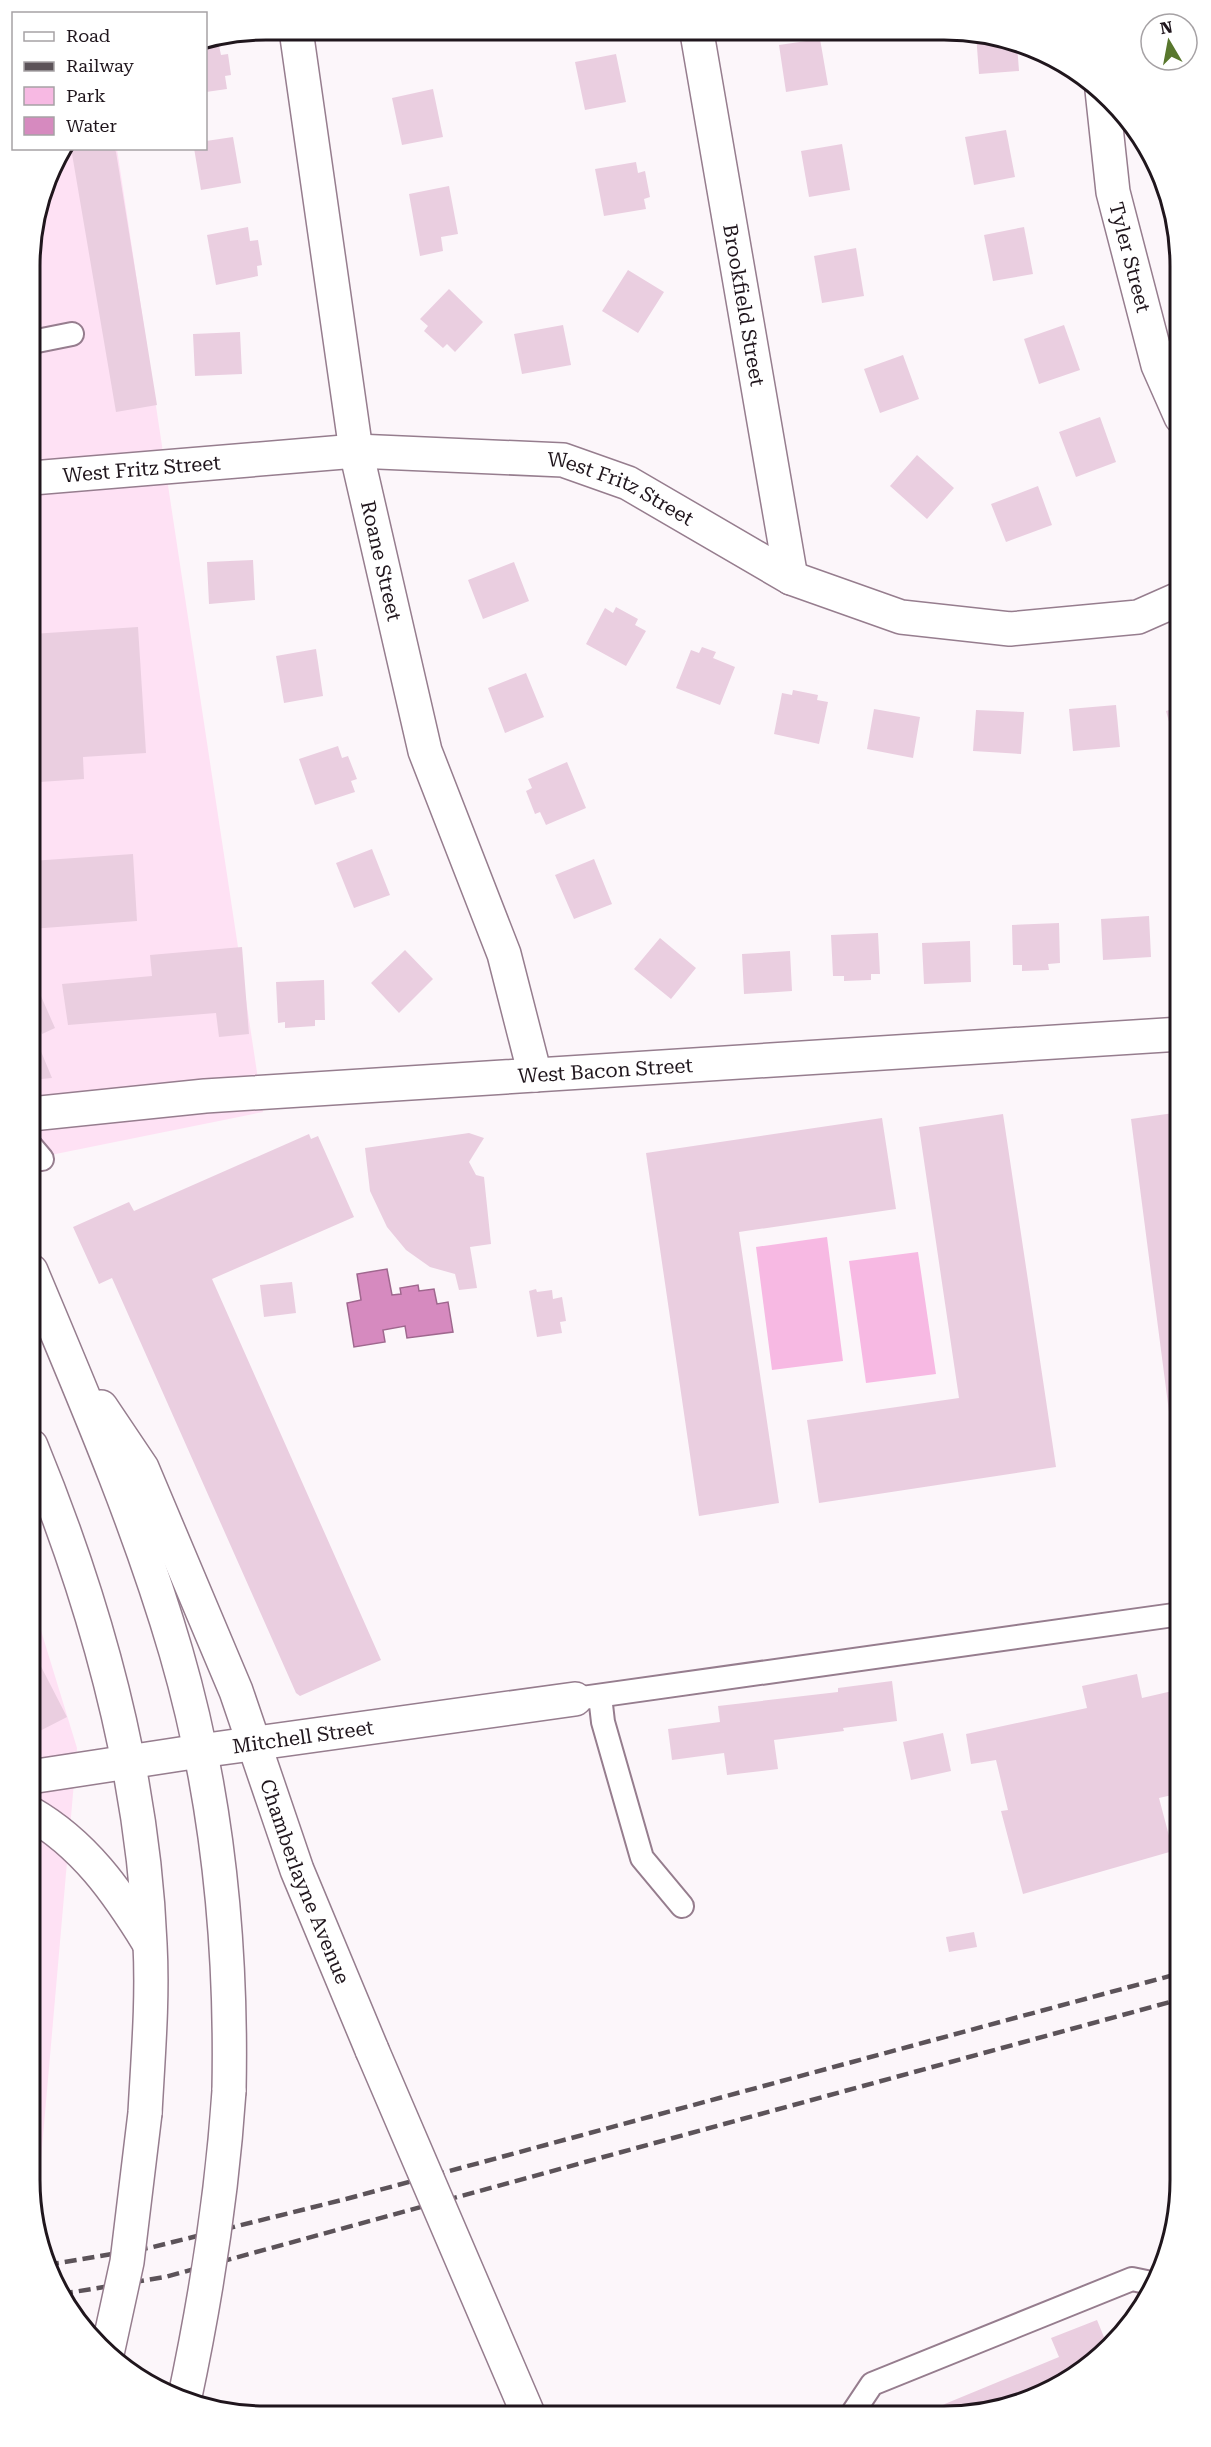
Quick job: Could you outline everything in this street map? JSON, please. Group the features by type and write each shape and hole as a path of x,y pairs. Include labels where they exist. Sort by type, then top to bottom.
{"street":[{"name":"Roane Street","path":"297,40 356,451 425,751 504,954 535,1075"},
{"name":"Brookfield Street","path":"698,40 790,578"},
{"name":"Tyler Street","path":"1104,107 1113,192 1158,365 1171,394"},
{"name":"West Fritz Street","path":"40,477 356,451 563,460 628,483 790,578 901,617 1010,629 1138,617 1171,602"},
{"name":"West Bacon Street","path":"40,1113 205,1096 1171,1035"},
{"name":"Chamberlayne Avenue","path":"40,1293 145,1560 176,1652 200,1750 222,1904 229,1988 230,2091 218,2215 200,2325 186,2392"},
{"name":"Chamberlayne Avenue","path":"66,1355 141,1468 236,1691 310,1903 525,2406"},
{"path":"40,1489 91,1613 129,1762 147,1894 150,1946 145,2113 127,2262 110,2342"},
{"name":"Mitchell Street","path":"40,1775 200,1750 587,1697"},
{"path":"40,1819 58,1830 94,1865 115,1891 150,1946"}],"lane":[{"path":"40,340 72,334"},
{"path":"682,1905 642,1858 603,1722 587,1697 1171,1615"},
{"path":"857,2406 872,2384 1132,2279 1146,2282"}],"shaded area":[{"path":"73,150 117,150 263,1112 40,1157 40,266 42,237 52,194"},
{"path":"40,1627 77,1748 40,2170"}],"green space":[{"path":"827,1237 843,1361 772,1370 756,1247"},
{"path":"918,1252 936,1374 866,1383 849,1261"}],"water":[{"path":"387,1269 392,1295 401,1294 400,1288 418,1285 419,1291 434,1289 437,1304 448,1302 453,1332 407,1338 405,1326 383,1330 385,1342 354,1347 347,1303 361,1300 357,1274"}],"building":[{"path":"820,40 828,85 786,92 779,45"},
{"path":"977,43 1018,52 1019,71 979,74"},
{"path":"219,46 221,55 228,54 231,75 225,76 227,89 207,92 207,48"},
{"path":"616,54 626,102 585,110 575,62"},
{"path":"433,89 443,137 402,145 392,98"},
{"path":"1006,130 1015,177 974,185 965,137"},
{"path":"233,137 241,183 201,190 194,150 207,150 207,141"},
{"path":"842,144 850,190 809,197 801,151"},
{"path":"73,150 115,150 116,152 157,405 116,412 72,153"},
{"path":"636,162 638,173 645,171 650,197 644,199 646,209 604,216 595,169"},
{"path":"449,186 458,234 441,237 443,251 420,256 409,194"},
{"path":"248,227 250,241 258,240 262,265 257,266 258,276 216,285 207,235"},
{"path":"1024,227 1033,274 993,281 984,235"},
{"path":"856,248 864,296 822,303 814,256"},
{"path":"628,270 664,292 638,333 602,311"},
{"path":"449,289 483,322 455,352 447,344 443,348 424,331 428,326 420,319"},
{"path":"563,325 571,365 522,374 514,334"},
{"path":"1064,325 1080,370 1039,384 1024,339"},
{"path":"240,332 242,374 195,376 193,334"},
{"path":"903,355 919,399 880,413 864,369"},
{"path":"1100,417 1116,462 1076,477 1059,432"},
{"path":"917,455 954,488 927,519 890,486"},
{"path":"1038,486 1052,525 1006,542 991,504"},
{"path":"253,560 255,600 209,604 207,562"},
{"path":"514,562 529,601 483,619 468,580"},
{"path":"616,607 638,619 635,625 646,631 626,666 586,644 605,608 613,613"},
{"path":"138,627 146,753 83,757 84,779 40,782 40,633"},
{"path":"702,647 716,652 713,658 735,667 720,705 676,688 691,650 699,653"},
{"path":"316,649 323,696 284,703 276,656"},
{"path":"526,673 544,717 505,733 488,688"},
{"path":"793,690 818,695 817,700 828,702 819,744 774,734 782,693 792,695"},
{"path":"1116,705 1120,747 1073,751 1069,709"},
{"path":"874,709 920,717 913,758 867,749"},
{"path":"1171,709 1171,729 1166,711"},
{"path":"976,710 1024,712 1021,754 973,751"},
{"path":"338,746 342,758 348,756 357,779 351,781 355,792 315,805 299,759"},
{"path":"567,762 586,808 546,825 540,812 535,814 526,791 532,788 528,779"},
{"path":"372,849 390,895 354,908 336,863"},
{"path":"133,854 137,921 40,928 40,860"},
{"path":"594,859 612,904 574,919 555,875"},
{"path":"1149,916 1151,957 1103,960 1101,919"},
{"path":"1059,923 1060,963 1048,964 1049,970 1022,971 1022,965 1013,965 1012,925"},
{"path":"878,933 880,974 871,974 871,980 844,981 844,976 833,976 831,935"},
{"path":"660,938 696,968 671,999 634,969"},
{"path":"970,941 971,982 924,984 922,943"},
{"path":"242,947 249,1034 219,1037 216,1013 68,1025 62,984 152,976 150,955"},
{"path":"405,950 433,979 399,1013 371,983"},
{"path":"790,951 792,991 744,994 742,954"},
{"path":"324,980 325,1020 315,1020 315,1026 285,1028 285,1022 278,1023 276,982"},
{"path":"40,994 55,1028 42,1034 40,1028"},
{"path":"40,1049 52,1078 40,1079"},
{"path":"1171,1113 1171,1427 1131,1119"},
{"path":"1003,1114 1056,1467 819,1503 807,1420 959,1398 919,1127"},
{"path":"882,1118 896,1209 739,1232 779,1503 699,1516 646,1153"},
{"path":"469,1133 484,1138 469,1162 476,1175 484,1177 491,1244 470,1247 477,1288 459,1290 455,1274 430,1267 406,1250 387,1227 370,1191 365,1148"},
{"path":"309,1134 311,1139 318,1136 354,1217 212,1279 381,1660 300,1696 296,1693 112,1278 99,1284 73,1227 129,1202 134,1211"},
{"path":"292,1282 296,1313 264,1317 260,1285"},
{"path":"536,1289 537,1292 552,1290 553,1299 562,1297 566,1321 560,1322 562,1333 537,1337 529,1291"},
{"path":"40,1664 67,1717 40,1731"},
{"path":"1137,1674 1142,1698 1171,1691 1171,1795 1159,1798 1171,1852 1023,1894 1001,1811 1008,1810 996,1760 971,1764 966,1734 1087,1708 1082,1686"},
{"path":"892,1681 897,1721 774,1740 778,1769 727,1775 724,1753 672,1760 668,1729 720,1722 718,1706 838,1692 838,1688"},
{"path":"943,1733 951,1771 911,1780 903,1742"},
{"path":"974,1932 977,1947 949,1952 946,1937"},
{"path":"1097,2320 1105,2339 1082,2360 1058,2376 1017,2395 974,2405 940,2406 1059,2357 1051,2338"}],"railway":[{"path":"56,2263 153,2247 346,2199 1171,1976"},
{"path":"71,2292 165,2277 1171,2002"}]}
